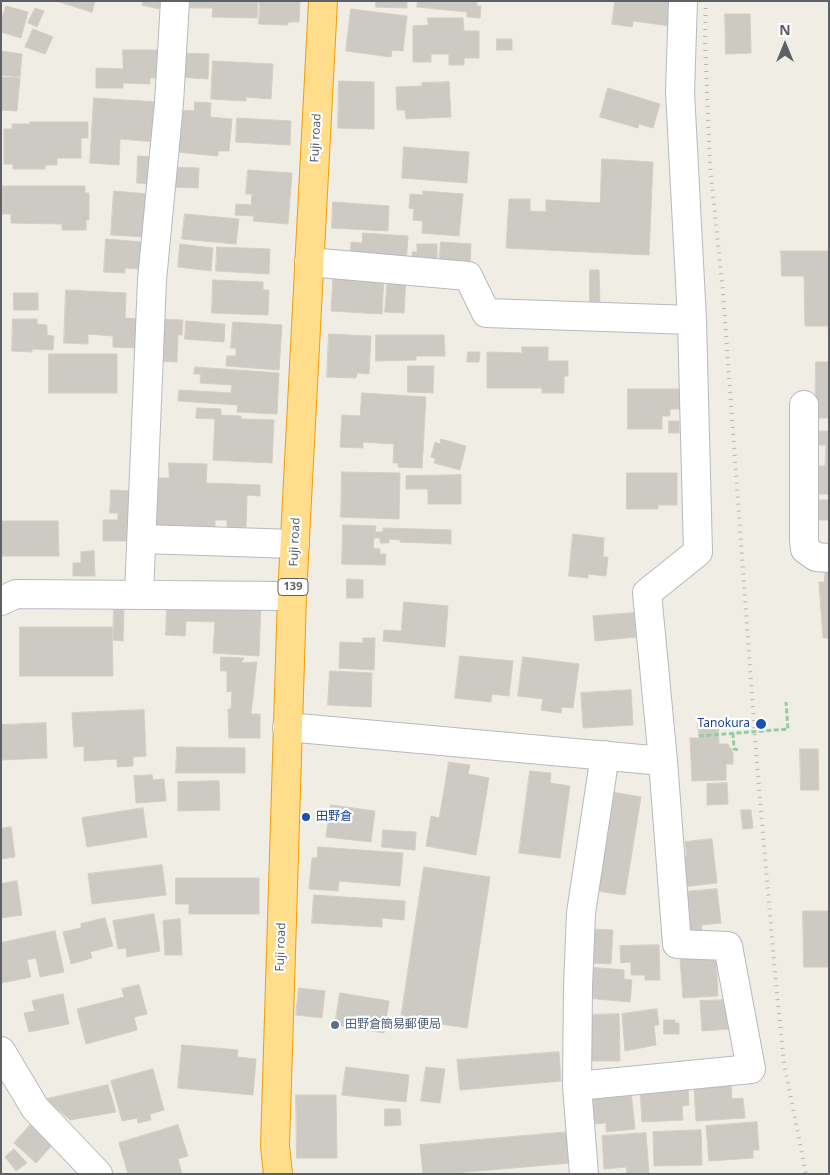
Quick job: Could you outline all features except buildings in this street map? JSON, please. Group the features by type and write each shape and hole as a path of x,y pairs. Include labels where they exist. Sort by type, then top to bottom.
{"highway":[{"name":"Fuji road","path":"278,1174 275,1146 292,596 323,1"}],"street":[{"path":"140,595 152,280 169,103 175,1"},
{"path":"577,1086 751,1070 728,946 677,944 664,761 647,593 698,552 692,320 680,92 683,1"},
{"path":"309,262 468,276 486,313 692,320"},
{"path":"804,405 805,549 816,557 829,558"},
{"path":"142,538 295,544"},
{"path":"1,601 16,594 292,596"},
{"path":"288,727 664,761"},
{"path":"584,1174 577,1086 578,987 582,913 605,756"},
{"path":"1,1051 34,1108 98,1174"}],"path":[{"path":"699,736 712,734 719,736 733,733 788,729 786,702"},
{"path":"733,733 734,749 739,750"}],"railway":[{"path":"706,1 705,39 710,166 723,293 757,764 784,1063 806,1174"}],"place":[{"name":"Tanokura","path":"761,724"},
{"name":"田野倉","path":"306,817"},
{"name":"田野倉簡易郵便局","path":"335,1025"}]}
